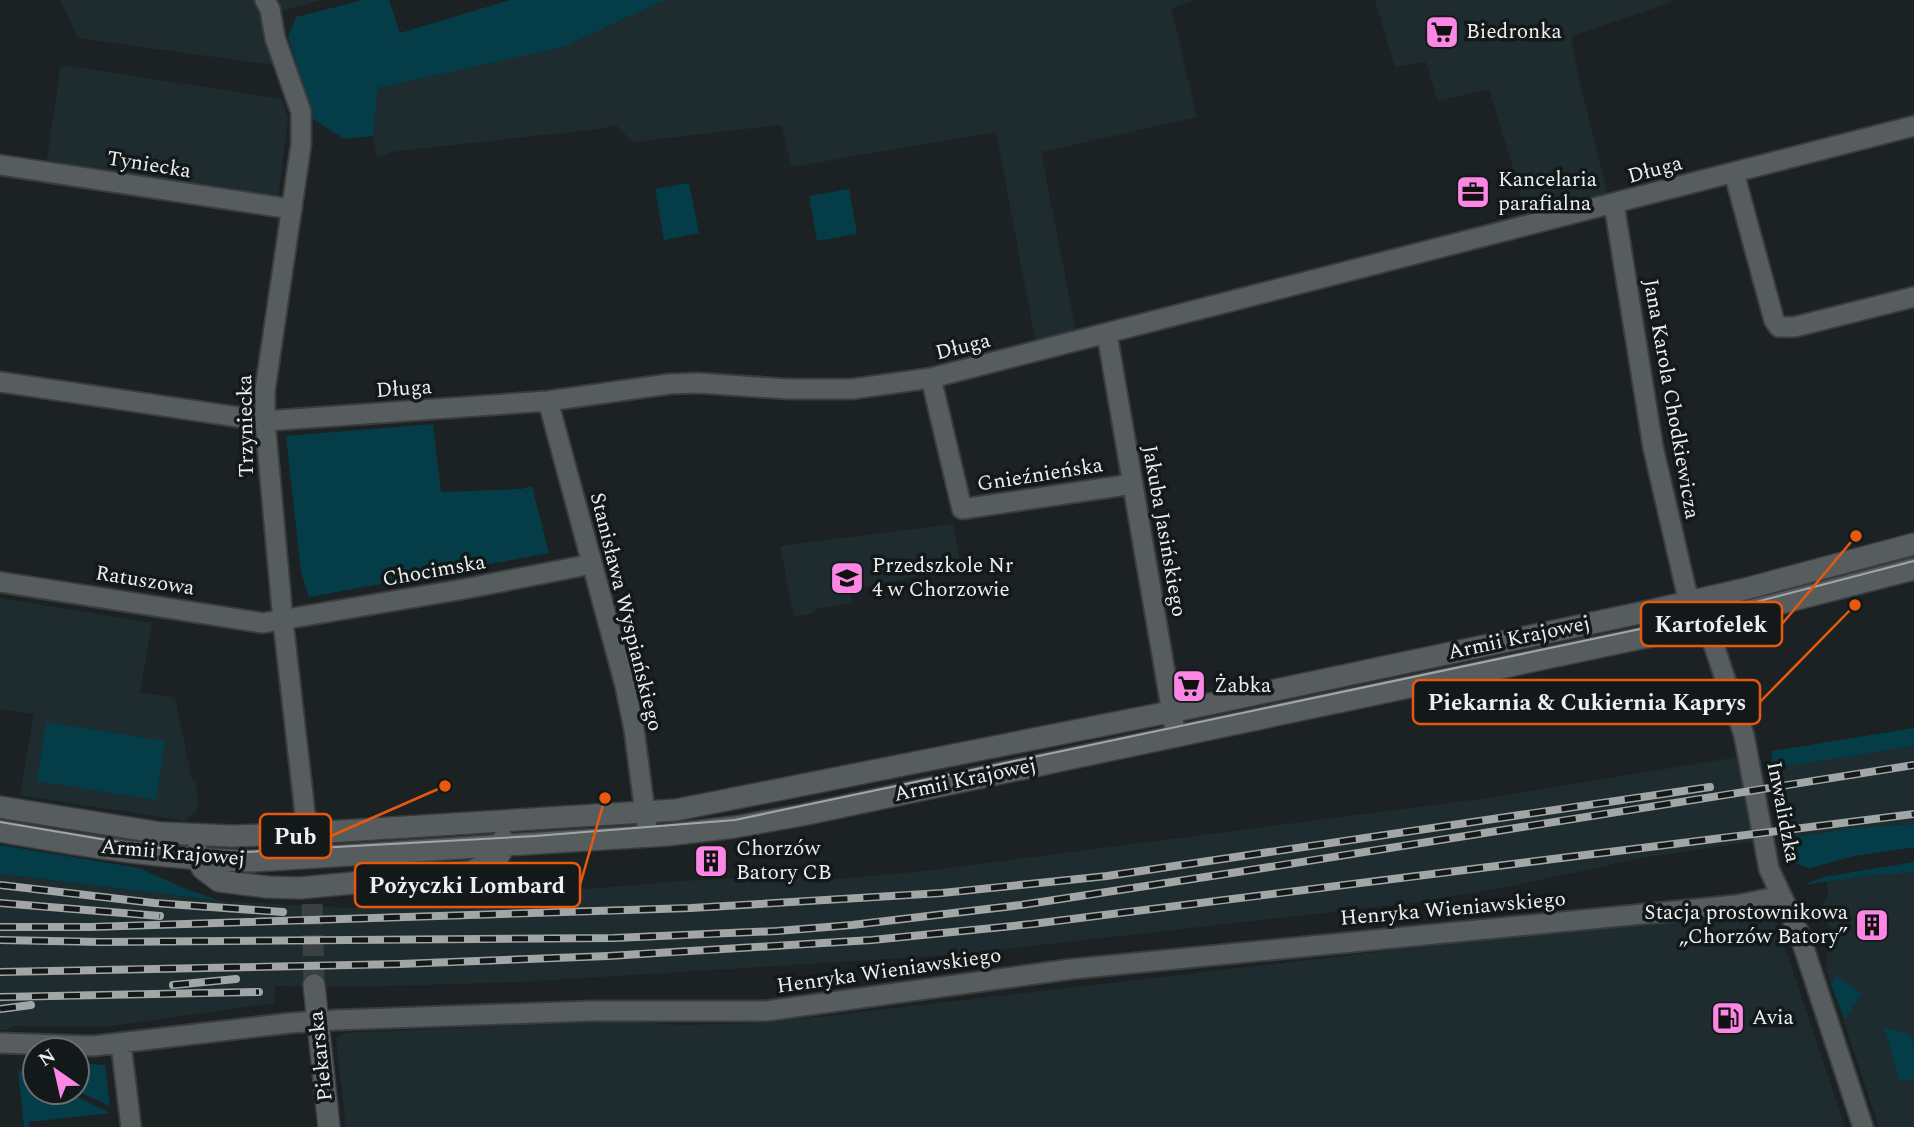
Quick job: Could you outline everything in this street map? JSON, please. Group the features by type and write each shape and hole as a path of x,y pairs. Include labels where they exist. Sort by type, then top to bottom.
{"street":[{"name":"Trzyniecka","path":"265,0 270,9 275,38 301,112 301,145 265,390 265,421 283,621 310,857"},
{"name":"Długa","path":"0,382 265,421 548,401 669,384 852,389 931,378 1914,126"},
{"name":"Tyniecka","path":"0,165 292,209"},
{"path":"1734,173 1774,320 1779,327 1794,327 1914,297"},
{"name":"Jana Karola Chodkiewicza","path":"1614,204 1653,447 1686,590 1692,601"},
{"name":"Jakuba Jasińskiego","path":"1107,334 1176,736"},
{"name":"Gnieźnieńska","path":"931,378 961,509 1133,484"},
{"name":"Stanisława Wyspiańskiego","path":"548,401 625,685 634,729 648,836"},
{"name":"Armii Krajowej","path":"0,807 141,830 206,835 308,833 676,810 1172,711 1692,601 1914,544"},
{"name":"Chocimska","path":"283,621 592,564"},
{"name":"Armii Krajowej","path":"0,831 132,853 253,861 648,836 771,821 1706,622 1914,569"},
{"name":"Ratuszowa","path":"0,582 263,623 283,621"},
{"path":"1692,601 1706,622"},
{"name":"Inwalidzka","path":"1706,622 1744,735 1765,856 1798,933 1863,1127"},
{"path":"206,835 198,847 197,859 206,873 219,881 311,896 471,872 497,858 504,847 502,822"},
{"name":"Henryka Wieniawskiego","path":"0,1043 93,1046 317,1021 614,1010 708,1013 766,1011 1072,969 1737,905 1773,900 1781,896"},
{"name":"Piekarska","path":"314,985 329,1127"},
{"path":"121,1044 131,1127"}],"shaded area":[{"path":"60,0 321,0 264,16 273,65 78,38"},
{"path":"363,0 389,0 400,33 510,0 669,0 564,47 378,88 373,136 344,139 313,119 288,37 296,17"},
{"path":"669,0 1196,0 1171,8 1197,117 1041,152 1076,331 1037,341 996,132 791,167 782,126 779,125 633,142 616,125 397,151 377,157 373,136 378,88 564,47"},
{"path":"1375,0 1671,0 1672,2 1571,36 1578,76 1608,195 1528,217 1489,89 1438,101 1426,62 1395,67"},
{"path":"61,65 282,99 288,119 278,199 46,164"},
{"path":"689,183 699,233 664,240 655,189"},
{"path":"849,189 857,234 817,241 809,196"},
{"path":"433,424 441,492 521,489 532,486 549,553 309,597 301,572 286,436"},
{"name":"Przedszkole Nr 4 w Chorzowie","path":"953,524 961,568 852,589 852,603 816,609 814,613 794,617 780,546"},
{"path":"0,598 152,623 140,693 175,697 192,780 196,780 198,809 185,821 20,795 34,714 0,709"},
{"path":"46,722 165,741 156,800 37,781"},
{"path":"1914,728 1914,746 1771,769 1772,751"},
{"path":"1914,746 1914,824 1853,828 1782,839 1771,769"},
{"path":"1738,757 1756,841 1642,858 1507,887 1412,903 953,955 518,982 354,987 275,986 274,1003 104,1027 14,1026 0,1030 0,874 221,901 351,908 683,881 760,877 839,879 925,871 1496,797"},
{"path":"1914,824 1914,847 1854,856 1810,868 1796,864 1782,839 1853,828"},
{"path":"0,845 139,868 221,901 0,874"},
{"path":"1914,862 1914,873 1871,875 1803,885 1824,877"},
{"path":"1914,873 1914,1127 1879,1127 1827,970 1827,945 1836,931 1815,914 1828,897 1827,881"},
{"path":"1747,909 1774,914 1845,1127 346,1127 336,1039 341,1033 625,1021 682,1025 766,1023"},
{"path":"1836,976 1862,993 1845,1019 1831,985"},
{"path":"1884,1027 1910,1035 1914,1048 1914,1078 1900,1082"},
{"path":"91,1064 105,1065 110,1106 91,1097"},
{"path":"18,1070 21,1071 21,1098"},
{"path":"91,1103 111,1113 29,1122 29,1127 24,1127 22,1106 91,1106"}],"tunnel":[{"path":"312,904 314,985"}],"tram line":[{"path":"0,822 148,847 227,853 535,836 735,820 1702,616 1914,561"}],"railway":[{"path":"0,940 102,942 614,938 852,925 1021,905 1914,765"},
{"path":"0,927 91,927 691,908 942,893 1107,876 1710,787"},
{"path":"0,972 400,964 608,956 872,940 1032,924 1914,814"},
{"path":"0,885 154,903 283,912"},
{"path":"0,903 160,916"},
{"path":"173,985 236,979"},
{"path":"0,997 259,992"},
{"path":"0,1009 31,1005"}],"place":[{"name":"Biedronka","path":"1442,32"},
{"name":"Kancelaria parafialna","path":"1473,192"},
{"name":"Kartofelek","path":"1856,536"},
{"name":"Przedszkole Nr 4 w Chorzowie","path":"847,578"},
{"name":"Piekarnia & Cukiernia Kaprys","path":"1855,605"},
{"name":"Żabka","path":"1189,686"},
{"name":"Pub","path":"445,786"},
{"name":"Pożyczki Lombard","path":"605,798"},
{"name":"Chorzów Batory CB","path":"711,861"},
{"name":"Stacja prostownikowa „Chorzów Batory”","path":"1872,925"},
{"name":"Avia","path":"1728,1018"}]}
